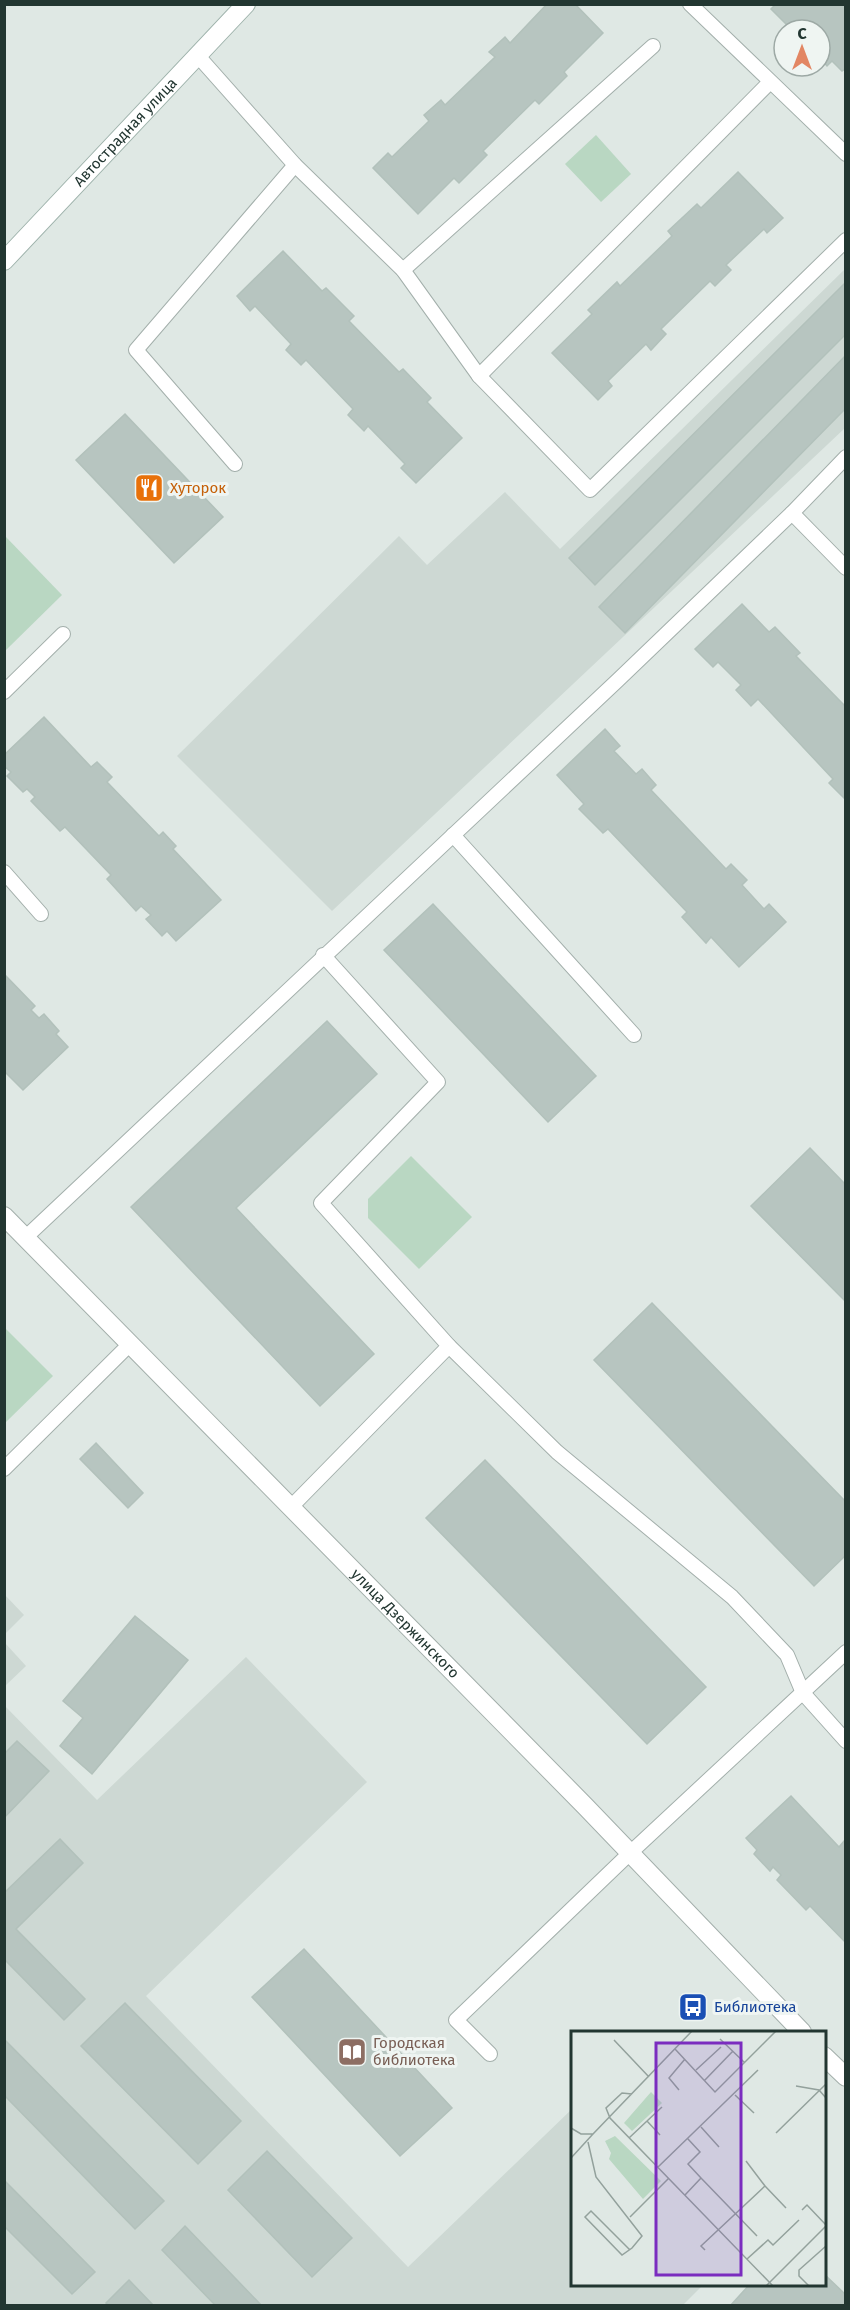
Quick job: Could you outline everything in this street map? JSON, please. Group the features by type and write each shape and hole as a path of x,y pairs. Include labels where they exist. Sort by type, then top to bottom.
{"street":[{"name":"Автострадная улица","path":"4,261 246,4"},
{"name":"улица Дзержинского","path":"4,1216 801,2031"},
{"path":"826,2057 846,2077"}],"lane":[{"path":"690,4 846,154"},
{"path":"403,270 653,46"},
{"path":"198,56 295,165 403,270 479,376 590,490 846,240"},
{"path":"479,376 770,82"},
{"path":"235,464 136,350 295,165"},
{"path":"26,1237 792,513 846,457"},
{"path":"792,513 846,568"},
{"path":"4,692 63,634"},
{"path":"453,835 634,1035"},
{"path":"4,872 42,914"},
{"path":"323,955 438,1082 321,1203 449,1346 557,1452 732,1597 787,1655 803,1693 846,1741"},
{"path":"4,1469 130,1344"},
{"path":"290,1508 449,1346"},
{"path":"490,2054 456,2020 629,1854 846,1652"}],"shaded area":[{"path":"845,269 845,428 332,911 177,756 399,536 427,565 505,492 560,549"},
{"path":"5,1595 24,1615 5,1634"},
{"path":"5,1643 26,1666 5,1686"},
{"path":"246,1657 367,1782 146,1996 408,2267 571,2110 571,2286 702,2286 682,2306 5,2305 4,1705 97,1800"}],"green space":[{"path":"596,135 631,174 601,202 565,164"},
{"path":"5,536 62,595 5,651"},
{"path":"411,1156 472,1217 419,1269 368,1218 368,1199"},
{"path":"5,1328 53,1376 5,1423"}],"building":[{"path":"547,4 575,4 603,33 564,72 567,76 539,104 535,100 483,151 487,155 459,183 454,178 418,214 373,168 388,153 392,157 429,121 424,115 441,100 445,105 495,57 489,52 505,37 510,43"},
{"path":"776,4 846,4 846,68 842,71 832,61 832,18 780,18 771,9"},
{"path":"738,172 783,218 767,233 764,229 726,265 731,270 715,286 710,281 661,329 666,334 651,350 646,344 608,381 612,386 598,400 552,353 592,314 588,310 617,282 620,286 672,236 668,231 697,204 701,208"},
{"path":"283,251 322,291 326,288 354,316 349,321 399,372 403,369 431,398 427,402 462,438 416,483 401,468 405,464 368,426 364,431 348,415 353,409 306,360 301,365 286,350 291,344 255,306 250,311 237,296"},
{"path":"846,282 846,334 595,585 569,558"},
{"path":"846,355 846,408 625,633 599,607"},
{"name":"Хуторок","path":"125,414 223,517 174,563 76,460"},
{"path":"742,604 769,632 775,627 800,653 796,656 846,707 844,798 829,783 833,779 758,699 751,706 736,690 741,685 718,662 713,667 695,649"},
{"path":"44,717 91,767 97,762 112,777 107,782 159,836 163,832 176,846 173,849 221,900 176,941 167,931 162,936 146,919 151,915 141,906 136,911 107,879 111,875 65,827 60,831 31,801 35,797 27,789 23,792 7,776 11,772 4,766 4,755"},
{"path":"605,729 620,746 614,751 636,774 642,769 656,785 651,790 726,869 731,864 747,880 742,885 764,909 769,904 786,922 739,967 711,937 706,943 682,917 687,912 608,829 603,833 579,809 584,804 557,775"},
{"path":"433,904 596,1076 548,1122 384,950"},
{"path":"6,976 35,1006 31,1010 39,1018 44,1014 59,1031 56,1034 68,1047 23,1090 4,1071"},
{"path":"327,1021 377,1074 236,1208 374,1354 320,1406 131,1207"},
{"path":"810,1148 846,1185 846,1302 751,1206"},
{"path":"652,1303 846,1502 846,1555 814,1586 594,1360"},
{"path":"96,1443 143,1493 128,1508 80,1459"},
{"path":"485,1460 706,1687 647,1744 426,1518"},
{"path":"135,1616 188,1660 92,1774 60,1746 83,1718 63,1701"},
{"path":"17,1741 49,1771 4,1818 4,1754"},
{"path":"791,1796 839,1847 844,1841 846,1843 846,1943 810,1906 806,1910 777,1880 781,1875 773,1867 770,1871 754,1854 757,1850 746,1838"},
{"path":"60,1839 83,1863 16,1929 85,1999 64,2020 4,1959 4,1893"},
{"name":"Городская библиотека","path":"304,1949 452,2108 400,2156 252,1997"},
{"path":"125,2003 241,2121 198,2164 81,2046"},
{"path":"4,2039 164,2201 135,2229 4,2095"},
{"path":"267,2151 352,2238 312,2277 228,2190"},
{"path":"4,2180 95,2272 72,2294 4,2226"},
{"path":"185,2226 262,2306 216,2306 162,2250"},
{"path":"826,2276 846,2295 845,2306 730,2306 748,2286 826,2286"},
{"path":"129,2280 154,2306 109,2306 106,2303"}],"place":[{"name":"Хуторок","path":"149,488"},
{"name":"Библиотека","path":"693,2007"},
{"name":"Городская библиотека","path":"352,2052"}]}
